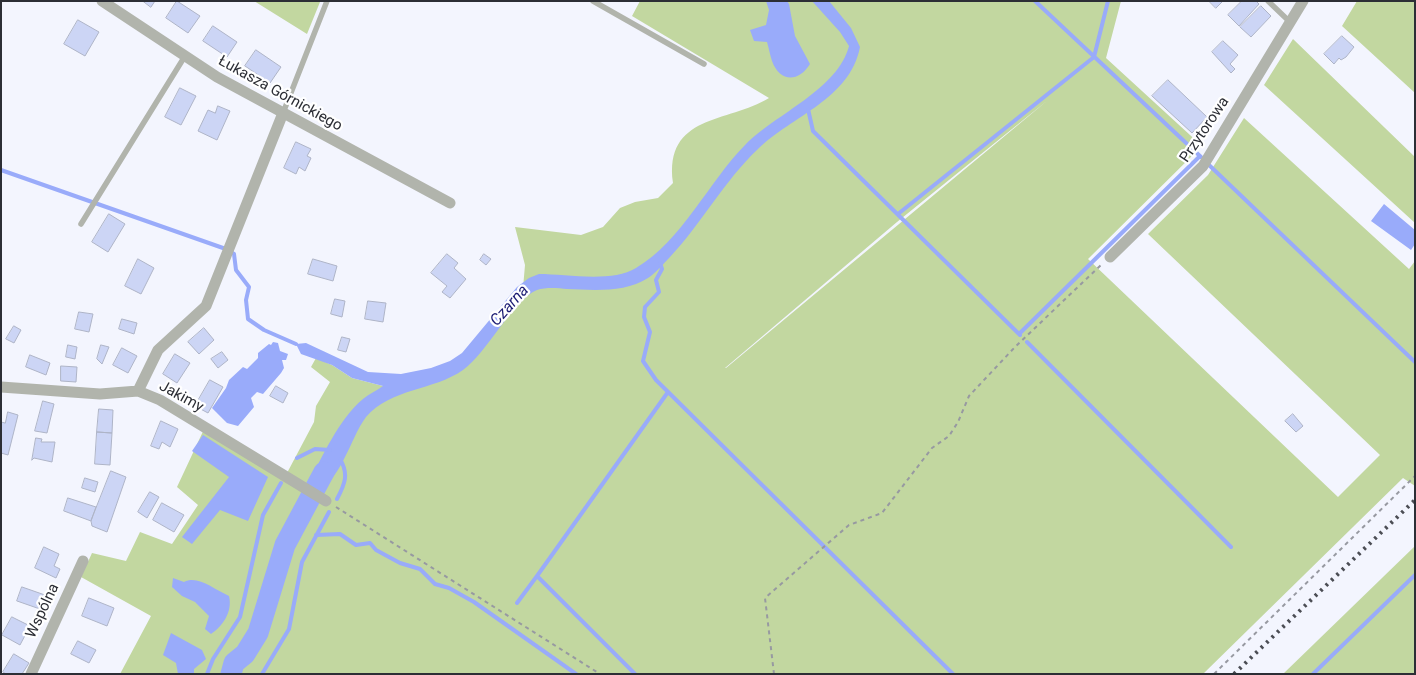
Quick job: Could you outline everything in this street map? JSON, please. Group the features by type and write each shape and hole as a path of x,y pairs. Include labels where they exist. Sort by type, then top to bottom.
{"street":[{"name":"Łukasza Górnickiego","path":"102,1 217,78 450,203"},
{"name":"Przytorowa","path":"1110,257 1203,166 1303,1"},
{"path":"138,391 158,350 206,306 282,113"},
{"name":"Jakimy","path":"1,387 100,394 138,391 160,400 326,501"},
{"name":"Wspólna","path":"31,674 83,561"}],"lane":[{"path":"282,113 327,1"},
{"path":"593,1 704,64"},
{"path":"1268,1 1290,22"},
{"path":"81,224 185,56"}],"path":[{"path":"774,674 765,598 849,525 882,513 932,448 948,436 958,422 969,396 1015,347 1110,257"},
{"path":"1214,674 1415,476"},
{"path":"326,501 600,674"}],"green space":[{"path":"254,1 318,1 320,2 307,34"},
{"path":"640,1 1121,1 1106,58 1202,146 1088,259 1338,497 1380,455 1148,234 1208,175 1244,118 1409,269 1415,261 1415,486 1403,478 1203,674 120,674 151,616 81,577 92,553 126,561 140,532 172,544 198,505 177,487 206,425 287,473 314,422 316,406 330,382 311,367 316,358 332,365 352,378 383,386 462,363 523,288 525,265 515,227 581,235 603,227 620,208 635,202 658,198 673,183 673,161 678,144 689,132 702,124 753,106 769,98 632,16","holes":["1048,100 726,368 897,222"]},
{"path":"1357,1 1415,1 1415,93 1342,26"},
{"path":"1293,39 1415,157 1415,223 1264,85"},
{"path":"1415,546 1415,674 1283,674"}],"water":[{"path":"766,1 787,1 789,4 795,36 810,64 806,70 795,77 785,76 775,68 767,42 754,41 750,30 766,25 769,10"},
{"path":"812,1 829,1 851,28 860,47 854,65 845,80 832,93 772,137 746,161 682,244 657,271 639,283 609,290 548,288 537,290 528,295 482,351 463,370 439,382 387,400 366,417 340,466 323,492 308,484 346,417 363,399 383,386 352,378 332,365 301,354 296,344 306,343 368,372 401,374 431,368 450,361 462,353 517,287 529,278 539,274 589,277 615,275 626,273 636,268 652,256 681,227 746,144 805,100 832,75 843,61 849,46 840,32"},
{"path":"1384,204 1415,230 1415,244 1411,250 1371,221"},
{"path":"273,342 278,343 280,351 288,354 286,360 282,360 284,368 263,394 257,392 251,398 254,407 238,426 227,423 212,408 226,388 229,380 243,367 247,369 258,358 258,353"},
{"path":"203,435 268,477 248,521 220,510 192,544 182,537 229,477 192,451"},
{"path":"173,578 184,582 195,580 229,596 230,602 226,618 211,634 205,629 209,616 195,602 182,596 172,587"},
{"path":"171,633 202,650 206,659 194,669 194,674 178,674 176,663 163,655"}],"building":[{"path":"143,1 155,1 151,7"},
{"path":"177,1 200,16 188,33 166,18"},
{"path":"1209,1 1223,1 1216,8"},
{"path":"1242,1 1256,1 1259,4 1239,26 1228,15"},
{"path":"1261,6 1271,16 1251,37 1240,27"},
{"path":"78,20 99,32 85,56 64,44"},
{"path":"213,26 237,42 227,57 203,41"},
{"path":"1342,36 1354,47 1346,57 1341,60 1339,58 1334,64 1324,54"},
{"path":"1223,41 1238,55 1230,64 1235,69 1231,73 1212,52"},
{"path":"256,50 281,67 270,83 245,66"},
{"path":"1168,80 1207,117 1192,133 1152,96"},
{"path":"180,88 196,96 181,125 165,117"},
{"path":"218,106 230,111 217,140 198,131 208,110 215,113"},
{"path":"296,142 311,149 307,156 311,158 305,171 299,167 296,174 284,168"},
{"path":"109,214 125,224 108,252 92,242"},
{"path":"447,254 458,263 454,268 466,279 450,298 442,292 447,286 431,273"},
{"path":"484,254 491,259 486,265 480,260"},
{"path":"138,259 154,268 141,294 125,286"},
{"path":"313,259 337,266 333,281 308,274"},
{"path":"335,299 345,301 342,317 331,314"},
{"path":"368,301 386,303 383,322 365,319"},
{"path":"79,312 93,314 89,332 75,329"},
{"path":"122,319 137,323 134,334 119,329"},
{"path":"14,326 21,330 14,343 6,339"},
{"path":"204,328 214,340 199,354 188,342"},
{"path":"342,337 350,339 346,352 338,350"},
{"path":"68,345 77,347 75,359 66,357"},
{"path":"101,345 109,347 102,364 97,359"},
{"path":"122,348 137,356 128,373 113,365"},
{"path":"222,352 228,360 218,368 211,359"},
{"path":"175,354 190,363 177,383 163,374"},
{"path":"30,355 50,363 46,375 26,367"},
{"path":"61,366 77,367 76,382 61,381"},
{"path":"210,380 223,387 208,413 195,406"},
{"path":"276,386 288,393 283,403 270,396"},
{"path":"43,401 54,404 47,433 35,431"},
{"path":"99,409 113,410 112,433 97,432"},
{"path":"8,412 18,415 8,455 1,453 1,422 5,423"},
{"path":"1293,414 1303,426 1296,432 1285,421"},
{"path":"161,421 178,429 170,447 162,442 159,449 151,446"},
{"path":"97,432 112,433 110,465 95,464"},
{"path":"36,438 42,439 41,442 55,442 52,462 34,458 32,460"},
{"path":"111,471 126,477 107,532 92,526 91,521"},
{"path":"85,478 98,482 95,492 82,488"},
{"path":"150,492 159,497 147,518 138,512"},
{"path":"68,498 96,507 91,521 64,511"},
{"path":"162,503 184,515 174,532 153,520"},
{"path":"44,547 59,554 54,566 60,569 56,578 35,568"},
{"path":"22,587 45,595 40,609 17,601"},
{"path":"89,598 114,608 107,626 82,616"},
{"path":"12,617 30,626 20,645 2,635"},
{"path":"78,641 96,650 89,663 71,654"},
{"path":"14,654 29,663 22,674 6,674 3,672"}],"waterway":[{"path":"1035,1 1201,157"},
{"path":"898,214 1094,57 1108,1"},
{"path":"808,109 813,131 1020,335"},
{"path":"1019,334 1200,156"},
{"path":"1209,165 1415,362"},
{"path":"1,170 223,248"},
{"path":"231,252 234,254 236,270 249,287 246,300 248,319 264,330 296,344"},
{"path":"660,263 662,269 656,280 659,292 645,307 644,317 650,332 643,361 656,380 953,674"},
{"path":"1027,342 1231,547"},
{"path":"635,674 537,576 668,392"},
{"path":"297,458 315,449 330,450"},
{"path":"337,499 345,479 343,464 340,459"},
{"name":"Czarna","path":"231,674 234,663 245,654 258,633 285,545 324,472"},
{"path":"207,674 213,659 240,617 263,515 281,483"},
{"path":"262,674 289,629 302,562 329,512"},
{"path":"316,535 340,534 356,545 370,543 376,550 400,563 420,569 435,584 449,588 474,602 576,674"},
{"path":"1313,674 1415,575"},
{"path":"517,603 537,576"}],"railway":[{"path":"1234,674 1415,500"}]}
